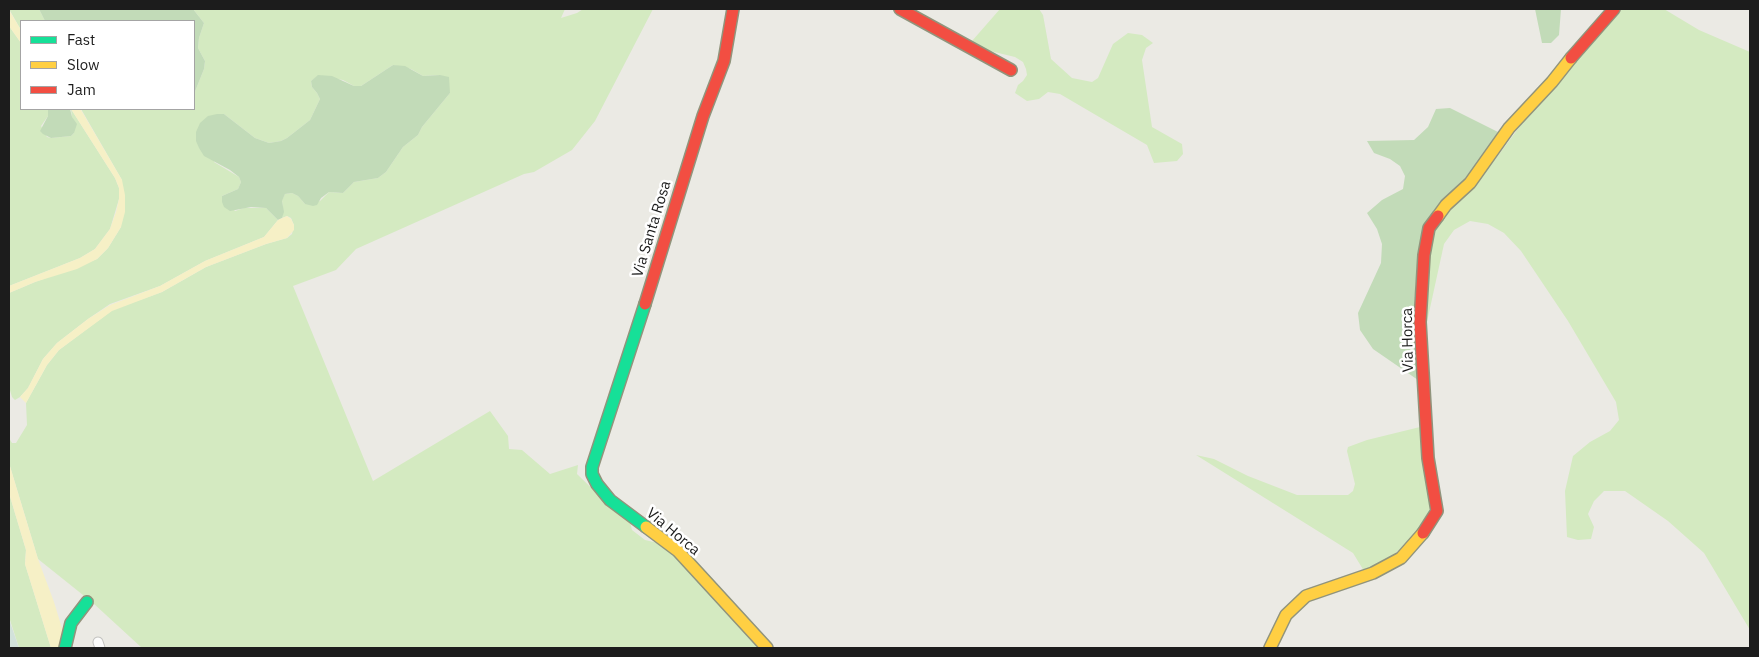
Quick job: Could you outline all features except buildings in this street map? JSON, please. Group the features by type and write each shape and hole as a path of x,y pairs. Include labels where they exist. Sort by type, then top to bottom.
{"street":[{"name":"Via Santa Rosa","path":"595,458 703,116 724,61 733,9"},
{"path":"900,9 1012,70"},
{"name":"Via Horca","path":"1270,648 1286,615 1306,596 1373,572 1401,558 1422,534 1437,511 1428,458 1420,322 1424,255 1429,228 1446,205 1470,182 1509,128 1552,82 1585,40 1614,9"},
{"name":"Via Horca","path":"595,458 592,474 597,484 610,500 678,551 767,648"},
{"path":"65,648 71,623 86,602"}],"green space":[{"path":"9,9 39,9 44,20 20,20 20,28"},
{"path":"39,9 193,9 204,23 198,48 205,61 204,69 195,92 195,20 44,20"},
{"path":"193,9 565,9 561,18 583,9 653,9 595,121 572,150 534,172 524,174 356,249 336,270 293,286 373,481 490,411 508,436 509,449 522,450 550,474 578,465 577,474 610,506 630,522 632,530 645,540 658,543 675,556 760,648 142,648 93,603 38,559 9,463 9,438 12,443 16,443 27,425 26,403 47,365 59,350 112,310 162,292 206,267 287,238 292,234 294,225 291,218 287,216 282,218 282,200 285,194 292,193 298,196 305,204 320,201 329,192 343,193 354,182 378,178 386,172 403,147 418,135 422,127 450,93 440,75 423,76 411,69 393,65 361,86 354,86 343,80 318,76 311,81 312,87 320,99 310,120 281,141 269,143 255,138 224,114 214,162 239,177 241,182 238,189 222,196 235,211 244,208 266,208 278,220 264,237 205,261 160,286 110,304 88,319 57,343 43,359 28,388 15,400 9,387 9,293 97,259 108,248 121,227 122,180 82,110 195,110 195,92 204,69 205,61 198,48 204,23"},
{"path":"1000,9 1039,9 1043,15 1051,59 1072,78 1092,82 1098,78 1113,44 1128,33 1142,35 1153,43 1146,48 1142,60 1152,127 1182,144 1183,154 1177,161 1154,163 1147,145 1060,94 1048,92 1039,99 1027,101 1015,93 1018,85 1027,75 1023,62 1015,57 982,49 972,41"},
{"path":"1535,9 1561,9 1559,35 1551,43 1542,43"},
{"path":"1616,9 1664,9 1699,30 1750,52 1750,630 1704,553 1668,521 1625,491 1604,491 1594,501 1588,514 1594,527 1591,539 1578,540 1567,537 1565,491 1573,456 1590,442 1610,431 1619,420 1616,402 1568,321 1521,251 1504,233 1488,224 1470,221 1454,230 1444,244 1425,331 1430,233 1441,216 1464,195 1497,157 1532,110"},
{"path":"9,26 20,42 20,110 48,110 48,116 41,126 47,137 51,138 71,136 74,133 72,110 115,178 119,188 119,199 110,229 95,249 80,258 9,286"},
{"path":"393,65 405,66 423,76 440,75 449,77 450,93 422,127 418,135 403,147 386,172 378,178 354,182 343,193 329,192 321,198 317,205 313,206 305,204 298,196 292,193 285,194 282,201 284,212 282,218 278,220 266,208 251,207 230,211 224,207 222,196 238,189 241,182 239,177 230,170 204,156 199,148 196,141 196,132 200,123 208,116 224,114 255,138 269,143 281,141 310,120 320,99 312,87 311,81 318,75 332,76 354,86 361,86"},
{"path":"1450,108 1498,132 1473,170 1433,211 1424,229 1418,251 1414,307 1418,380 1373,349 1360,330 1358,313 1381,263 1382,244 1377,229 1367,213 1382,200 1403,189 1405,176 1400,166 1390,159 1374,153 1367,141 1414,140 1428,127 1436,109"},
{"path":"48,110 70,110 77,124 74,133 71,136 51,138 43,134 40,131 48,116"},
{"path":"1420,427 1430,493 1428,517 1408,542 1389,559 1364,571 1353,553 1196,455 1214,459 1248,476 1297,495 1348,495 1353,491 1355,484 1347,451 1348,447 1367,440"},
{"path":"9,493 26,550 25,564 51,648 19,648 9,617"}],"shaded area":[{"path":"9,617 11,625 19,648 9,648"}],"sand":[{"path":"9,10 20,28 20,42 9,26"},
{"path":"72,110 81,110 122,180 125,195 125,212 121,227 108,248 97,259 77,269 35,282 9,293 9,286 80,258 95,249 110,229 116,212 119,188 115,178"},
{"path":"287,216 294,225 294,230 287,238 206,267 162,292 112,311 59,350 47,365 26,403 20,397 28,388 43,359 57,343 88,319 110,305 160,286 205,261 264,237 278,220"},
{"path":"9,463 38,559 68,648 51,648 25,564 26,550 9,493"}],"traffic: fast":[{"path":"645,304 592,467 592,474 597,484 610,500 646,527"},
{"path":"65,648 71,623 87,602"}],"traffic: slow":[{"path":"1438,216 1446,205 1470,183 1509,128 1552,82 1571,58"},
{"path":"646,527 678,551 767,648"},
{"path":"1270,648 1286,615 1306,596 1373,573 1401,558 1423,533"}],"traffic: jam":[{"path":"645,304 703,116 724,61 733,9"},
{"path":"900,9 1011,70"},
{"path":"1571,58 1614,9"},
{"path":"1423,533 1437,511 1428,458 1420,322 1424,255 1429,228 1438,216"}]}
